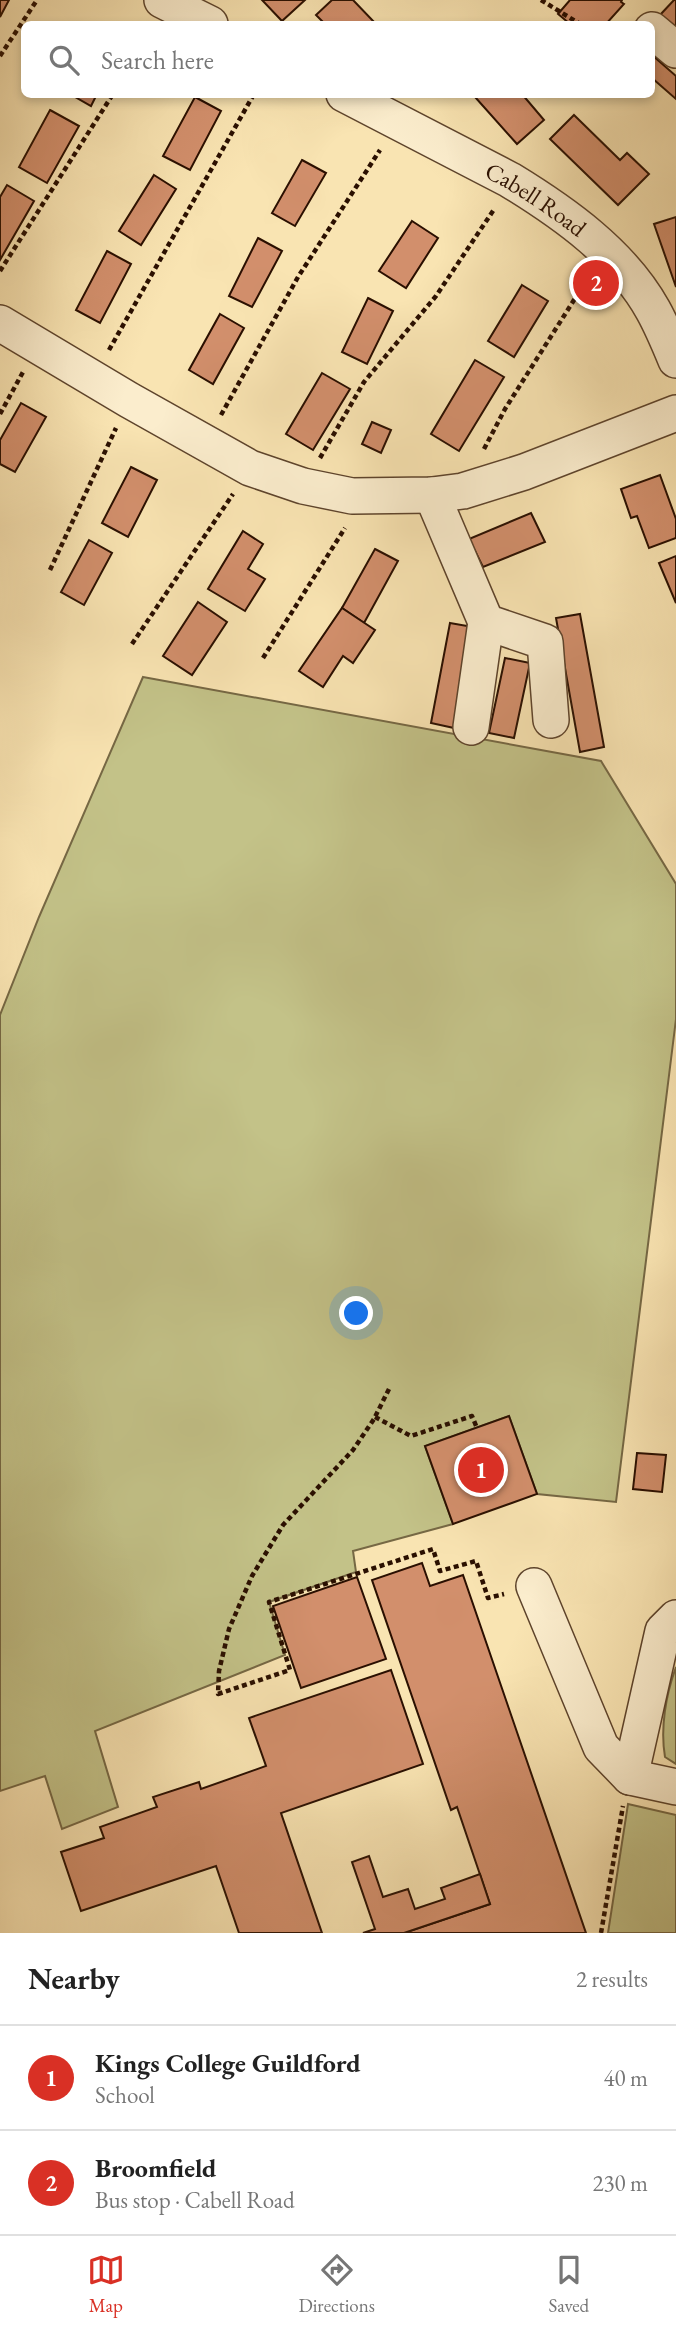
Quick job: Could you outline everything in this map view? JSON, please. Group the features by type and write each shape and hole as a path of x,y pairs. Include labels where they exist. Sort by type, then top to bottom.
{"street":[{"path":"162,0 204,21"},
{"path":"655,32 676,50"},
{"name":"Cabell Road","path":"352,98 510,180 573,224 612,256 630,277 653,310 676,360"},
{"path":"0,323 250,468 303,486 352,496 448,493 524,472 676,413"},
{"path":"448,493 486,622 471,727"},
{"path":"486,622 545,642 551,720"},
{"path":"534,1586 601,1747 628,1786"},
{"path":"628,1786 663,1631 676,1618"},
{"path":"628,1786 676,1787"}],"path":[{"path":"23,21 37,0"},
{"path":"541,0 575,21"},
{"path":"552,8 558,0"},
{"path":"0,56 21,24"},
{"path":"0,271 110,98"},
{"path":"93,378 252,98"},
{"path":"205,443 298,277 384,144"},
{"path":"303,486 364,382 436,296 497,203"},
{"path":"448,493 581,289"},
{"path":"0,414 37,345"},
{"path":"50,570 129,400"},
{"path":"132,644 250,468"},
{"path":"263,658 355,512 352,496"},
{"path":"389,1389 375,1417 353,1450 283,1525 252,1576 229,1629 219,1671 218,1694 290,1670 269,1602 433,1549 440,1570 476,1561 488,1598 534,1586"},
{"path":"375,1417 411,1436 472,1416 477,1428"},
{"path":"601,1933 628,1786"}],"shaded area":[{"path":"143,677 601,761 676,884 676,1019 616,1502 537,1494 509,1416 425,1446 453,1524 353,1551 356,1572 269,1602 285,1655 95,1731 118,1807 62,1829 45,1776 0,1791 0,1015 39,917"},
{"path":"676,1667 676,1764 665,1757 663,1734 669,1688"},
{"path":"628,1804 676,1815 676,1933 608,1933"}],"building":[{"path":"0,0 9,0 0,17"},
{"path":"262,0 305,0 282,21"},
{"path":"332,0 353,0 373,21 322,21 316,15"},
{"path":"570,0 622,0 624,4 609,21 566,21 558,14"},
{"path":"676,0 676,28 660,15"},
{"path":"655,58 676,76 676,99 655,81"},
{"path":"77,98 95,98 91,106"},
{"path":"194,98 221,111 190,170 163,156"},
{"path":"476,98 525,98 544,120 517,144"},
{"path":"50,110 79,126 47,183 19,167"},
{"path":"574,115 620,160 627,153 649,174 618,205 550,139"},
{"path":"302,160 326,173 295,226 272,213"},
{"path":"154,175 176,189 141,245 119,231"},
{"path":"7,185 34,201 0,260 0,197"},
{"path":"676,217 676,287 654,224"},
{"path":"412,221 438,238 406,288 379,271"},
{"path":"258,238 282,251 252,307 229,296"},
{"path":"107,251 131,264 100,323 76,310"},
{"path":"522,285 548,301 514,357 488,341"},
{"path":"368,298 393,311 367,364 342,352"},
{"path":"220,314 244,328 213,384 189,370"},
{"path":"475,360 504,377 459,451 431,434"},
{"path":"322,373 350,389 313,450 286,434"},
{"path":"21,403 46,417 15,472 0,464 0,440"},
{"path":"372,422 391,430 381,453 362,444"},
{"path":"131,467 157,480 128,537 102,523"},
{"path":"660,475 676,519 676,538 649,548 637,516 631,518 621,489"},
{"path":"531,513 545,542 483,567 469,539"},
{"path":"243,531 263,544 248,569 265,579 245,611 208,589"},
{"path":"89,540 112,553 84,605 61,592"},
{"path":"375,549 398,561 364,623 342,608"},
{"path":"676,556 676,603 659,563"},
{"path":"198,602 227,622 192,675 163,656"},
{"path":"342,608 375,630 353,663 343,656 323,687 299,671"},
{"path":"580,614 604,747 580,752 556,618"},
{"path":"450,623 473,627 454,728 431,723"},
{"path":"505,658 530,663 514,738 489,733"},
{"path":"509,1416 537,1494 453,1524 425,1446"},
{"path":"637,1453 666,1455 662,1492 633,1489"},
{"path":"422,1563 430,1586 463,1575 586,1933 404,1933 490,1904 457,1807 451,1810 372,1580"},
{"path":"357,1577 386,1659 301,1688 273,1606"},
{"path":"391,1670 423,1764 281,1813 322,1933 239,1933 216,1866 81,1911 61,1852 104,1838 100,1827 157,1807 153,1797 199,1782 201,1789 266,1766 249,1718"},
{"path":"369,1856 383,1897 408,1889 415,1909 445,1899 441,1888 480,1874 490,1904 404,1933 363,1933 375,1929 352,1862"}],"place":[{"name":"Broomfield","path":"596,283"},
{"name":"Kings College Guildford","path":"481,1470"}]}
